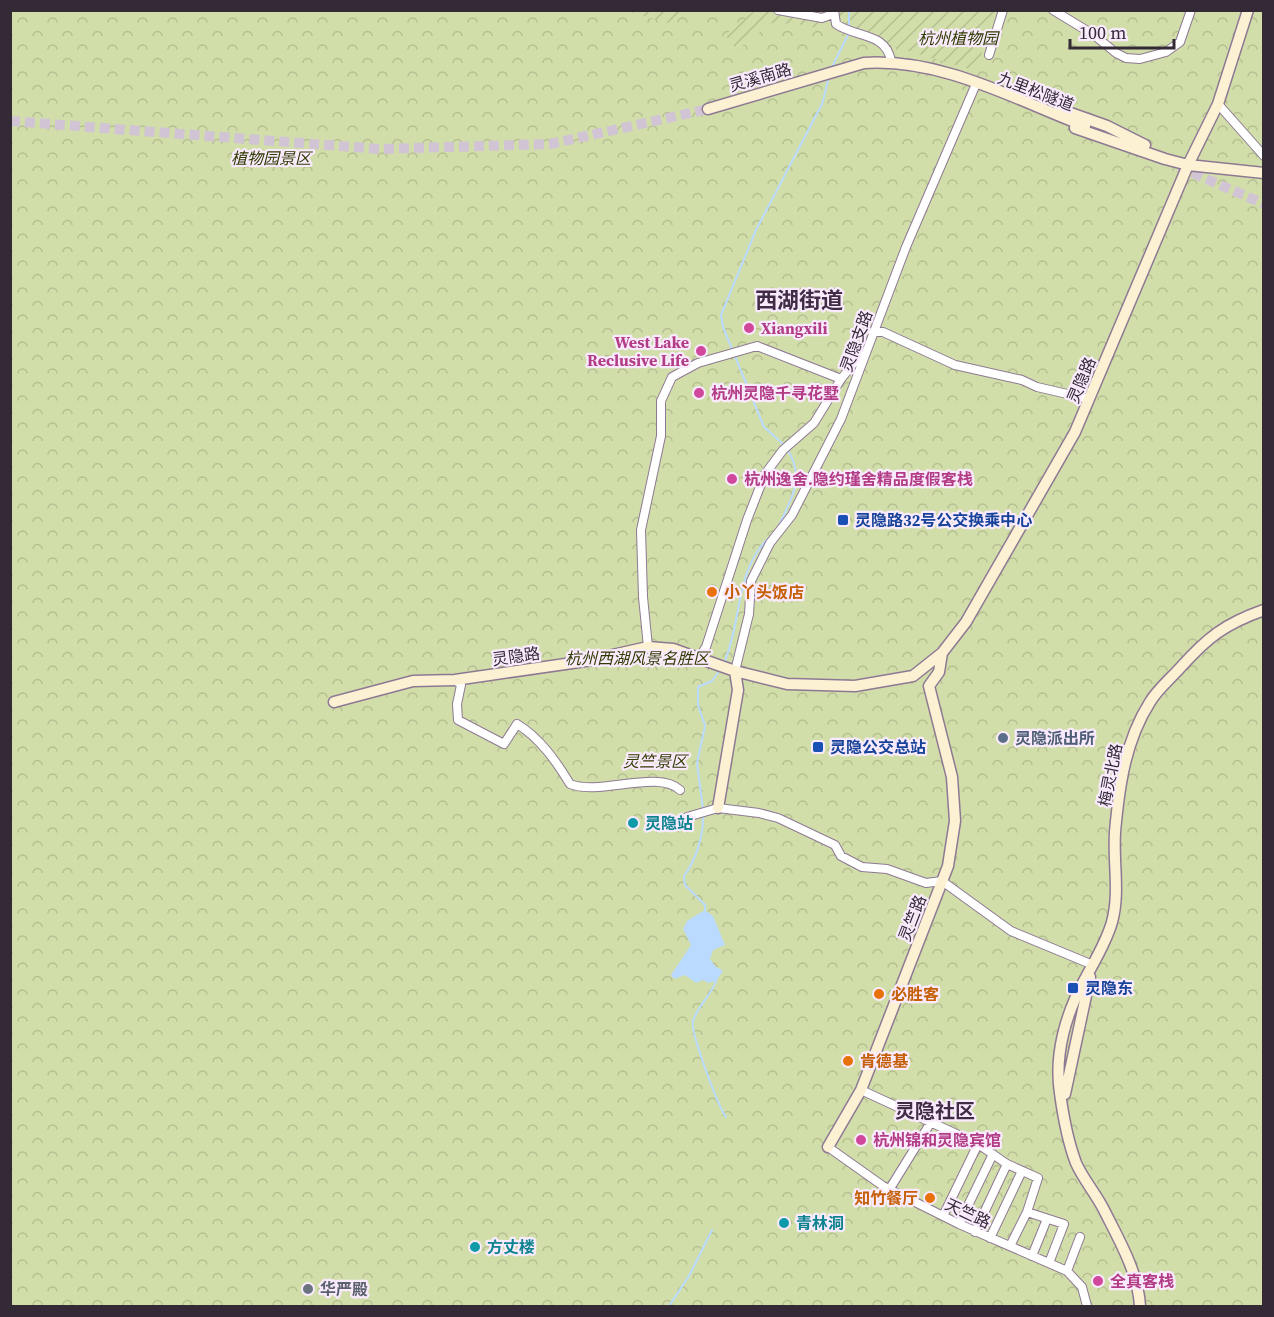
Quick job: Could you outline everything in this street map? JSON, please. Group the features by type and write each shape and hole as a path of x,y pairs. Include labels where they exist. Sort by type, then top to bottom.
{"main road":[{"name":"灵隐路","path":"942,653 966,622 1075,432 1188,165 1218,104 1248,10"},
{"name":"灵溪南路","path":"708,108 864,63 891,61"},
{"path":"891,61 939,69 976,84 998,98 1104,140 1188,165 1263,173"},
{"name":"九里松隧道","path":"976,84 1085,126"},
{"name":"梅灵北路","path":"1140,1306 1131,1266 1077,1163 1063,1108 1059,1074 1063,1034 1078,994 1104,947 1116,906 1115,833 1124,765 1135,729 1151,700 1202,644 1234,620 1263,610"},
{"name":"灵隐路","path":"334,702 413,681 455,680 586,661 648,647 673,649 733,670 787,684 855,686 913,676"},
{"path":"942,653 939,672 929,686 913,676 942,653"},
{"path":"713,811 738,690 733,670"},
{"name":"灵竺路","path":"828,1147 861,1090 948,866 955,821 952,777 929,686"},
{"name":"梅灵北路","path":"1108,1220 1130,1279 1134,1306"}],"street":[{"path":"778,10 822,18 833,12 836,24 879,40 889,52 891,61"},
{"path":"989,56 1003,10"},
{"path":"1053,10 1094,35 1116,53 1126,58 1140,59 1167,52 1180,42 1191,10"},
{"name":"灵隐支路","path":"733,670 749,614 751,581 770,543 792,515 830,442 872,332 976,84"},
{"path":"1218,104 1263,156"},
{"path":"872,332 883,332 955,365 1022,380 1037,387 1089,399"},
{"path":"648,647 640,530 661,436 661,401 664,390 672,377 684,369 757,346 841,379"},
{"path":"699,658 706,647 757,491 765,474 786,448 814,423 841,379 857,359 865,354"},
{"path":"455,680 461,685 457,704 458,720 504,744 517,724 532,733 570,784 589,789 648,782 669,785 680,790"},
{"path":"687,817 713,811 739,809 777,818 835,845 841,856 862,867 887,869 926,883 942,881 1011,931 1093,965"},
{"path":"861,1090 978,1144 1007,1164 1038,1179 1027,1212 1010,1246"},
{"path":"889,1190 931,1122"},
{"path":"943,1216 978,1144"},
{"name":"天竺路","path":"828,1147 889,1190 975,1232 1067,1271"},
{"path":"959,1224 993,1154"},
{"path":"975,1232 1007,1164"},
{"path":"990,1238 1022,1171"},
{"path":"1027,1212 1064,1224 1049,1263"},
{"path":"1032,1256 1047,1219"},
{"path":"1080,1237 1067,1271 1082,1287 1087,1306"}],"green space":[{"name":"灵竺景区","path":"10,11 1263,11 1263,1306 11,1306"},
{"path":"627,11 682,11 675,25"},
{"name":"杭州植物园","path":"754,11 995,11 976,71 895,47 840,23 830,23 817,28 798,24 771,23 737,50 725,35"}],"water":[{"path":"705,910 713,916 725,945 713,950 710,959 723,971 716,981 708,983 703,980 696,983 685,975 674,979 671,975 691,945 683,929 687,921"}],"waterway":[{"path":"831,69 849,33 849,10"},
{"path":"784,445 764,427 723,327 721,315 756,230 822,104 829,77"},
{"path":"778,527 792,498 796,479 793,459 787,449"},
{"path":"724,663 745,578 760,547 773,534"},
{"path":"703,809 697,763 705,726 698,705 698,687 712,681 720,670"},
{"path":"703,815 698,847 684,876 685,885 705,905 705,910"},
{"path":"716,981 695,1016 693,1028 705,1069 726,1117"},
{"path":"669,1306 689,1276 712,1230"}],"tunnel":[{"path":"10,121 380,149 550,144 708,109"},
{"path":"1179,167 1264,204"}],"place":[{"name":"Xiangxili","path":"749,328"},
{"name":"West Lake Reclusive Life","path":"701,351"},
{"name":"杭州灵隐千寻花墅","path":"699,393"},
{"name":"杭州逸舍.隐约瑾舍精品度假客栈","path":"732,479"},
{"name":"灵隐路32号公交换乘中心","path":"843,520"},
{"name":"小丫头饭店","path":"712,592"},
{"name":"灵隐派出所","path":"1003,738"},
{"name":"灵隐公交总站","path":"818,747"},
{"name":"灵隐站","path":"633,823"},
{"name":"灵隐东","path":"1073,988"},
{"name":"必胜客","path":"879,994"},
{"name":"肯德基","path":"848,1061"},
{"name":"杭州锦和灵隐宾馆","path":"861,1140"},
{"name":"知竹餐厅","path":"930,1198"},
{"name":"青林洞","path":"784,1223"},
{"name":"方丈楼","path":"475,1247"},
{"name":"全真客栈","path":"1098,1281"},
{"name":"华严殿","path":"308,1289"}],"district":[{"name":"西湖街道","path":"799,300"},
{"name":"灵隐社区","path":"935,1111"}],"park label":[{"name":"植物园景区","path":"271,158"},
{"name":"杭州西湖风景名胜区","path":"637,658"}]}
